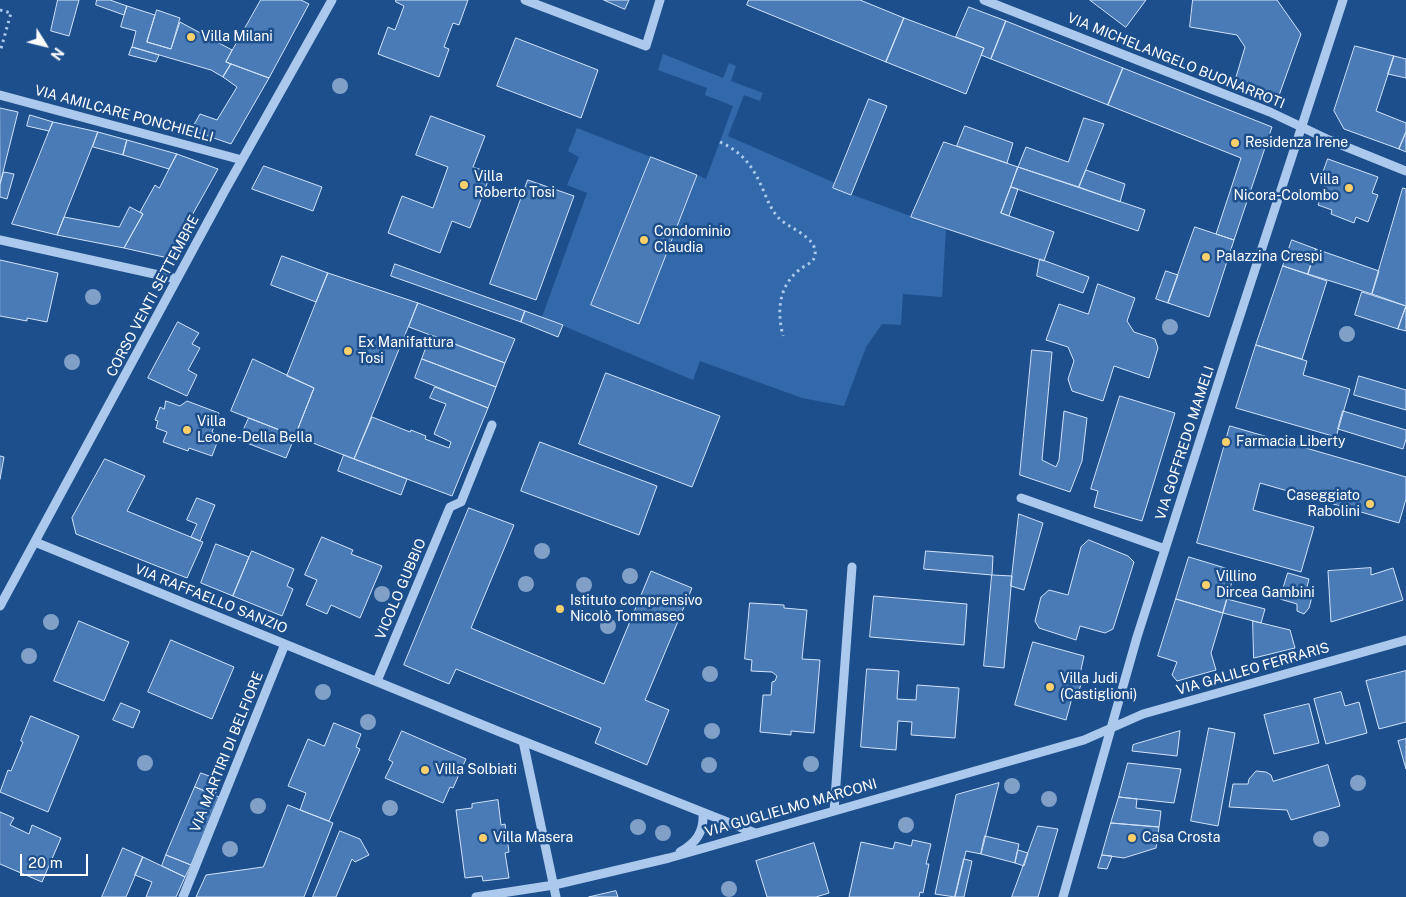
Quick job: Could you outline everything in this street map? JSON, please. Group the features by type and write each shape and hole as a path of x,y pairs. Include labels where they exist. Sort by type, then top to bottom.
{"street":[{"name":"CORSO VENTI SETTEMBRE","path":"0,606 242,160 332,0"},
{"path":"525,0 646,46 660,0"},
{"name":"VIA MICHELANGELO BUONARROTI","path":"984,0 1270,112 1329,140 1406,170"},
{"name":"VIA GOFFREDO MAMELI","path":"1063,897 1110,729 1165,549 1343,0"},
{"name":"VIA AMILCARE PONCHIELLI","path":"0,95 242,160"},
{"path":"0,240 177,279"},
{"name":"VICOLO GUBBIO","path":"377,682 450,507 461,502 492,425"},
{"path":"1021,498 1165,549"},
{"name":"VIA RAFFAELLO SANZIO","path":"35,542 703,814 755,833"},
{"path":"834,811 852,567"},
{"name":"VIA GALILEO FERRARIS","path":"1110,729 1143,714 1406,640"},
{"name":"VIA MARTIRI DI BELFIORE","path":"183,897 285,644"},
{"name":"VIA GUGLIELMO MARCONI","path":"476,897 554,885 669,858 1084,740 1110,729"},
{"path":"524,741 556,897"},
{"path":"669,858 698,838 704,824 703,814"}],"path":[{"path":"0,10 11,13 0,52"},
{"path":"720,142 743,156 757,177 768,203 777,217 806,236 815,247 814,259 793,276 783,292 779,311 783,336"}],"shaded area":[{"path":"663,54 723,78 729,63 736,66 731,81 763,93 760,101 744,95 728,136 835,183 834,188 946,229 942,297 903,294 901,325 882,324 866,347 844,406 802,398 700,361 693,380 542,317 587,193 567,185 579,157 568,151 577,128 651,157 591,305 639,323 697,175 706,179 733,106 705,95 707,88 658,70"}],"building":[{"path":"58,0 79,0 69,36 51,31"},
{"path":"97,0 110,0 127,6 124,15 96,5"},
{"path":"261,0 301,0 309,4 269,78 226,62"},
{"path":"396,0 468,0 459,25 453,23 444,47 449,49 439,77 378,54 388,27 395,30 404,6 396,2"},
{"path":"604,0 629,0 625,9"},
{"path":"749,0 860,0 904,18 886,62 747,5"},
{"path":"1090,0 1146,0 1126,27"},
{"path":"1193,0 1277,0 1301,34 1277,101 1233,87 1245,47 1237,35 1190,27"},
{"name":"Villa Milani","path":"127,6 155,15 147,42 171,49 180,22 232,50 226,62 231,64 223,77 211,70 132,47 136,31 121,27"},
{"path":"969,7 1006,21 991,59 981,55 984,48 956,37"},
{"name":"Villa Milani","path":"157,10 180,18 171,49 147,42"},
{"path":"904,18 984,48 966,94 886,62"},
{"path":"1006,21 1123,68 1108,105 991,59"},
{"path":"516,38 598,70 581,118 497,86"},
{"path":"1355,46 1394,56 1376,111 1406,123 1406,132 1399,149 1344,129 1334,111"},
{"path":"132,47 159,55 156,62 129,55"},
{"path":"1394,56 1406,59 1406,78 1388,74"},
{"path":"231,64 269,78 231,144 191,130 200,114 217,120 237,87 223,77"},
{"name":"Residenza Irene","path":"1123,68 1272,127 1234,240 1216,234 1241,158 1108,105"},
{"path":"869,99 887,106 851,195 833,188"},
{"path":"0,108 18,112 0,184"},
{"path":"30,115 53,122 49,131 27,126"},
{"name":"Villa Roberto Tosi","path":"431,116 485,136 473,167 491,173 470,228 452,221 440,253 388,233 402,196 433,208 448,167 416,155"},
{"path":"1084,118 1104,124 1079,187 1018,167 1026,147 1068,162"},
{"path":"53,122 98,132 57,235 12,224"},
{"path":"965,126 1013,143 1007,163 957,146"},
{"path":"98,132 127,140 123,155 93,147"},
{"path":"1406,132 1406,152 1399,149"},
{"path":"127,140 177,154 169,169 123,155"},
{"path":"944,142 1018,167 1001,213 1054,232 1044,261 911,217"},
{"path":"177,154 218,169 168,258 124,248 143,214 140,212 155,185 159,188"},
{"name":"Condominio Claudia","path":"651,157 697,175 639,324 591,305"},
{"name":"Villa Nicora-Colombo","path":"1328,159 1378,177 1372,193 1378,195 1368,222 1356,217 1354,223 1331,214 1332,210 1318,205 1326,183 1320,181"},
{"path":"264,166 322,187 313,211 252,189"},
{"path":"1018,167 1145,210 1138,231 1011,187"},
{"path":"1086,170 1125,184 1120,202 1079,187"},
{"path":"4,172 14,174 7,199 0,197 0,184"},
{"path":"528,180 574,196 536,300 490,284"},
{"path":"1011,187 1018,189 1009,216 1001,213"},
{"path":"1403,188 1406,189 1406,306 1372,294"},
{"path":"130,207 143,214 124,248 57,235 64,217 119,227"},
{"name":"Palazzina Crespi","path":"1195,227 1234,240 1209,317 1168,303"},
{"path":"1292,240 1316,249 1308,274 1283,266"},
{"path":"1316,249 1379,271 1372,294 1308,274"},
{"path":"282,256 328,273 316,302 271,285"},
{"path":"1040,259 1089,277 1083,293 1037,276"},
{"path":"0,260 58,273 47,322 27,318 27,321 0,316"},
{"path":"395,264 525,311 521,322 391,276"},
{"path":"1283,266 1327,281 1302,359 1256,345"},
{"path":"1166,271 1178,275 1168,303 1156,299"},
{"name":"Ex Manifattura Tosi","path":"328,273 418,303 354,459 295,436 314,388 287,376"},
{"path":"1098,284 1135,298 1127,321 1134,332 1155,339 1158,348 1149,378 1114,366 1103,401 1072,391 1068,379 1074,361 1068,347 1046,340 1059,304 1088,314"},
{"path":"1362,292 1406,306 1398,329 1355,315"},
{"path":"418,303 515,339 505,363 409,327"},
{"path":"1406,306 1406,331 1398,329"},
{"path":"525,311 563,325 558,337 521,322"},
{"path":"178,322 199,333 192,344 200,348 188,370 197,375 187,396 148,378"},
{"path":"431,335 505,363 496,387 422,359"},
{"path":"1256,345 1307,361 1303,375 1350,389 1336,437 1236,408"},
{"path":"1032,350 1052,352 1042,460 1056,467 1059,460 1064,411 1087,418 1082,461 1070,492 1020,475"},
{"path":"253,359 314,388 295,436 231,411"},
{"path":"422,359 496,387 488,408 415,378"},
{"path":"606,373 720,416 692,487 579,444"},
{"path":"1359,376 1406,390 1406,410 1354,395"},
{"path":"435,387 488,408 452,496 354,459 372,417 410,432 411,430 426,436 425,439 449,448 451,442 434,434 446,404 430,398"},
{"path":"1120,396 1175,413 1142,521 1094,507 1098,491 1091,489"},
{"name":"Villa Leone-Della Bella","path":"166,401 180,406 187,401 219,413 212,432 220,435 212,456 189,448 188,451 163,442 167,432 156,428 158,421 155,420 160,407 164,409"},
{"path":"1343,411 1406,430 1403,449 1338,429"},
{"path":"249,418 295,436 286,458 239,440"},
{"name":"Caseggiato Rabolini","path":"1230,426 1406,477 1406,499 1399,523 1260,483 1253,510 1314,527 1301,572 1197,543"},
{"path":"540,442 657,486 639,535 521,491"},
{"path":"344,455 407,479 401,495 338,471"},
{"path":"0,456 4,457 0,479"},
{"path":"105,459 145,476 127,511 203,542 187,578 76,534 72,518"},
{"path":"197,498 215,505 200,541 191,537 197,524 187,520"},
{"path":"469,508 514,525 471,628 604,684 651,571 692,588 645,700 669,710 647,765 595,743 601,728 456,669 449,684 404,665"},
{"path":"1019,514 1043,523 1024,590 1011,586"},
{"path":"322,537 353,550 351,554 382,566 360,618 331,605 327,614 306,605 317,580 305,575"},
{"path":"1089,540 1128,556 1134,562 1113,629 1105,633 1080,626 1076,640 1039,628 1035,621 1041,597 1049,590 1068,595 1081,547"},
{"path":"216,544 249,557 233,596 201,583"},
{"path":"252,551 294,569 287,586 293,589 282,616 233,596"},
{"path":"926,551 993,556 992,575 924,569"},
{"name":"Villino Dircea Gambini","path":"1189,557 1235,571 1223,613 1176,599"},
{"path":"1371,568 1371,575 1393,568 1403,600 1331,622 1328,571"},
{"path":"1288,573 1309,579 1307,587 1314,589 1309,608 1304,614 1297,611 1297,604 1280,599"},
{"path":"992,575 1012,576 1004,668 984,666"},
{"path":"874,596 967,604 964,645 870,637"},
{"path":"1176,599 1223,613 1211,653 1216,670 1177,681 1172,675 1177,662 1158,656"},
{"path":"1227,599 1265,609 1261,623 1223,613"},
{"path":"750,603 784,605 784,608 807,610 802,659 820,660 814,733 791,731 791,735 760,732 763,695 771,695 772,682 775,681 777,676 772,672 751,671 752,660 745,659"},
{"path":"79,621 129,642 104,701 54,681"},
{"path":"1253,621 1290,630 1295,648 1254,658"},
{"path":"171,640 234,667 212,719 148,692"},
{"name":"Villa Judi (Castiglioni)","path":"1033,642 1084,656 1080,674 1084,675 1076,700 1072,698 1066,720 1015,705"},
{"path":"867,669 899,671 897,699 916,700 917,685 959,688 955,738 911,735 912,722 898,721 896,750 861,747"},
{"path":"1406,671 1406,722 1379,729 1366,681"},
{"path":"1341,692 1345,706 1359,702 1367,733 1326,744 1314,699"},
{"path":"121,703 140,711 133,728 113,720"},
{"path":"1309,704 1319,743 1274,754 1264,715"},
{"path":"31,716 79,736 48,812 0,792 8,770 11,771 23,742 21,741"},
{"path":"334,723 361,734 356,747 360,749 329,821 300,810 306,793 288,786 308,739 324,746"},
{"path":"1209,728 1235,733 1218,826 1191,821"},
{"name":"Villa Solbiati","path":"402,731 466,759 453,788 450,787 443,803 385,778 393,762 389,760"},
{"path":"1180,731 1177,756 1132,751 1133,745"},
{"path":"1406,739 1406,769 1398,741"},
{"path":"1128,763 1181,769 1174,803 1119,797"},
{"path":"1328,765 1340,806 1291,820 1287,810 1229,807 1233,784 1248,784 1249,779 1256,771 1266,772 1271,775 1273,781"},
{"path":"201,773 220,780 215,795 195,787"},
{"path":"999,783 981,854 966,851 955,897 935,894 956,795"},
{"path":"195,787 219,797 191,865 166,855"},
{"path":"1119,797 1137,799 1136,808 1161,811 1159,827 1111,823"},
{"name":"Villa Masera","path":"498,800 501,825 505,824 509,852 505,853 509,878 483,881 482,876 465,878 456,810 472,808 472,804"},
{"path":"288,805 333,823 304,897 196,897 206,875 263,867"},
{"path":"0,812 14,818 10,825 29,834 32,825 61,838 42,882 0,864"},
{"name":"Casa Crosta","path":"1111,823 1159,827 1156,848 1124,858 1102,855"},
{"path":"1038,826 1058,829 1038,897 1012,897"},
{"path":"340,831 360,839 369,855 355,862 352,859 336,897 313,897"},
{"path":"985,836 1019,844 1015,863 981,854"},
{"path":"913,840 931,844 926,864 929,864 923,893 920,892 919,897 849,897 861,842 893,849 895,842 911,846"},
{"path":"814,843 829,893 816,897 767,897 756,861"},
{"path":"123,848 143,857 126,897 102,897"},
{"path":"1018,850 1028,853 1024,866 1015,863"},
{"path":"166,855 191,865 185,877 162,866"},
{"path":"1102,855 1112,856 1107,869 1098,868"},
{"path":"143,857 185,877 176,897 146,897 152,882 135,875"},
{"path":"964,859 972,861 964,897 955,897"},
{"path":"616,891 618,897 589,897"}],"place":[{"name":"Villa Milani","path":"191,37"},
{"name":"Residenza Irene","path":"1235,143"},
{"name":"Villa Roberto Tosi","path":"464,185"},
{"name":"Villa Nicora-Colombo","path":"1349,188"},
{"name":"Condominio Claudia","path":"644,240"},
{"name":"Palazzina Crespi","path":"1206,257"},
{"name":"Ex Manifattura Tosi","path":"348,351"},
{"name":"Villa Leone-Della Bella","path":"187,430"},
{"name":"Farmacia Liberty","path":"1226,442"},
{"name":"Caseggiato Rabolini","path":"1370,504"},
{"name":"Villino Dircea Gambini","path":"1206,585"},
{"name":"Istituto comprensivo Nicolò Tommaseo","path":"560,609"},
{"name":"Villa Judi (Castiglioni)","path":"1050,687"},
{"name":"Villa Solbiati","path":"425,770"},
{"name":"Villa Masera","path":"483,838"},
{"name":"Casa Crosta","path":"1132,838"}]}
